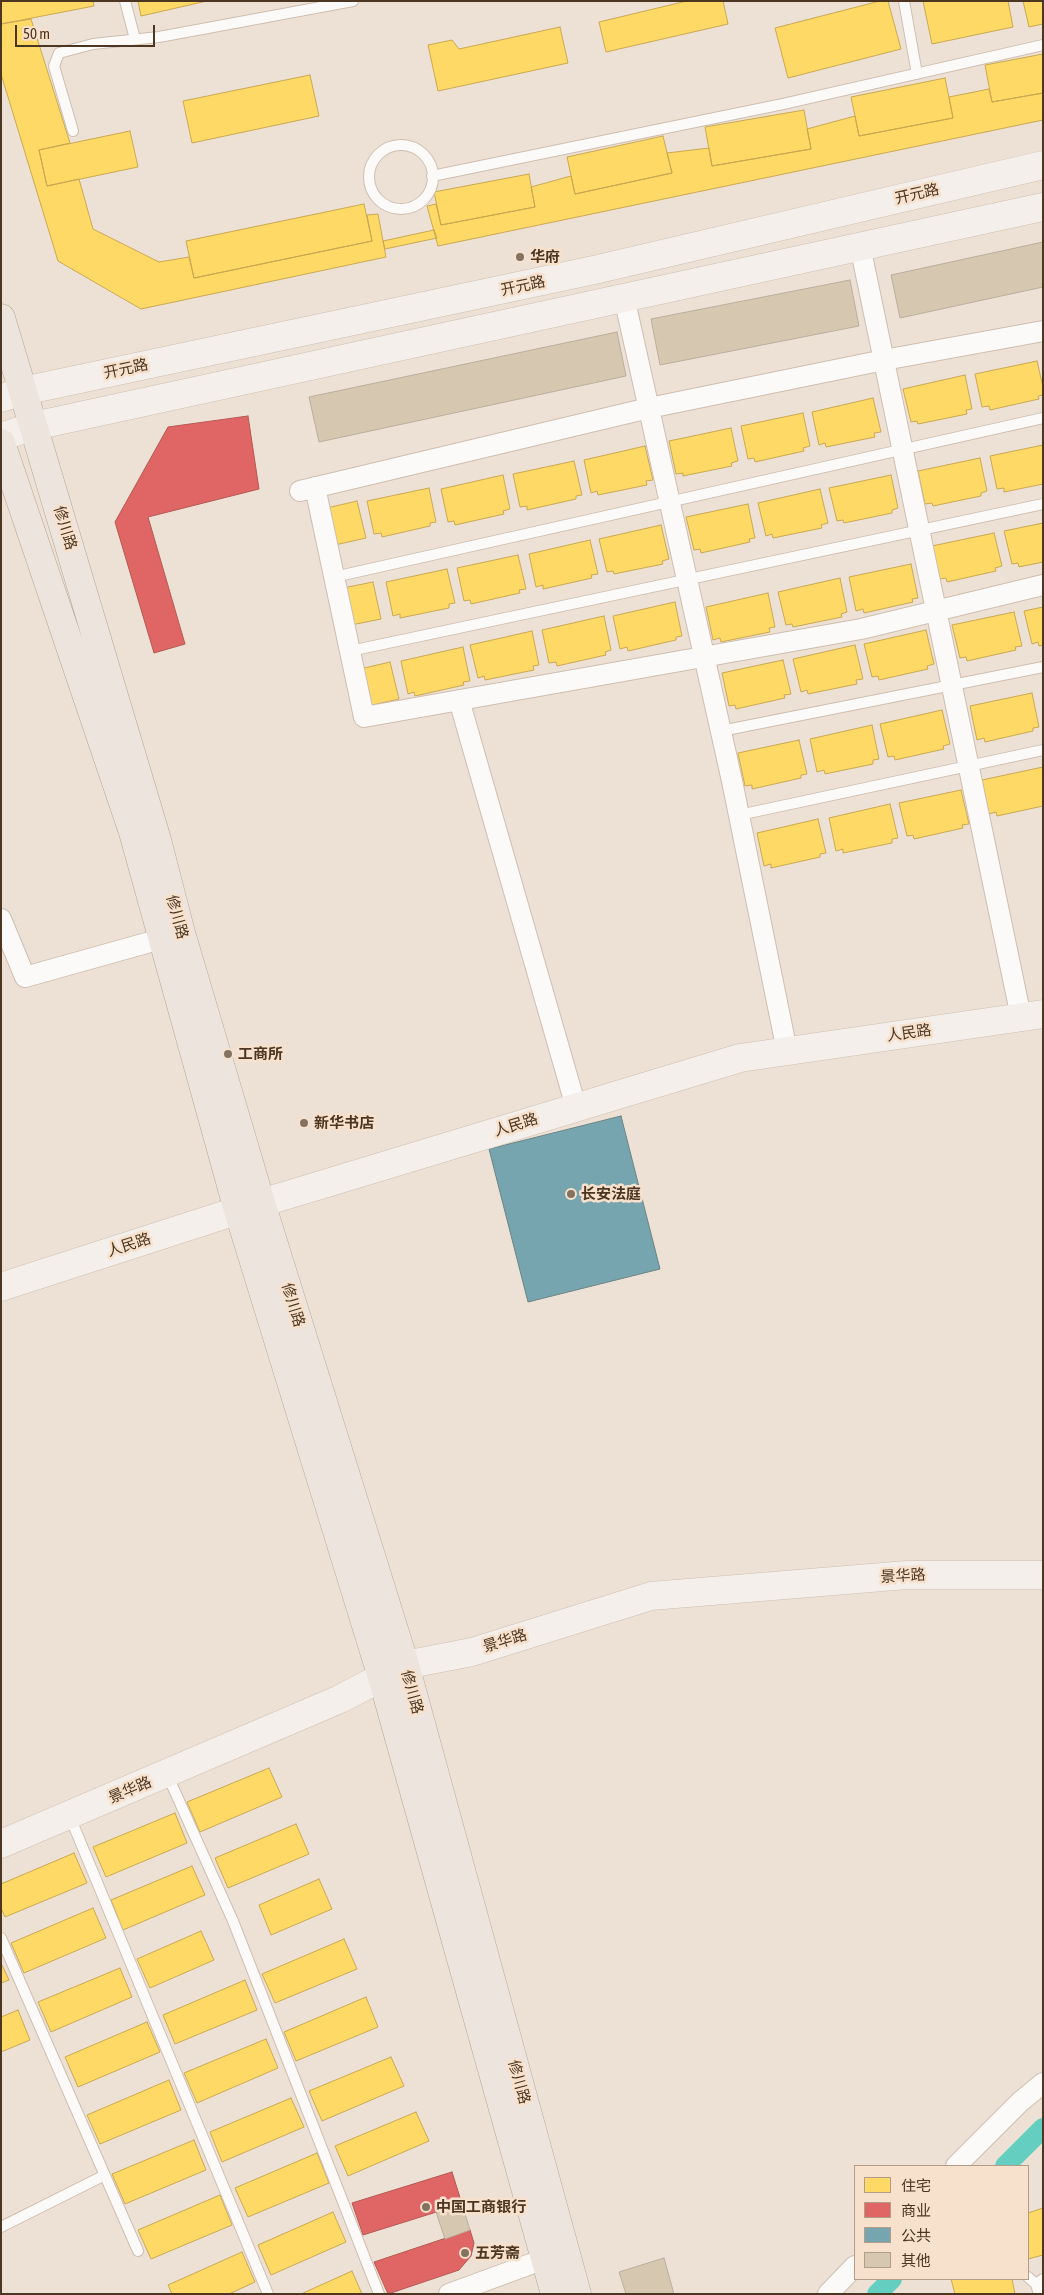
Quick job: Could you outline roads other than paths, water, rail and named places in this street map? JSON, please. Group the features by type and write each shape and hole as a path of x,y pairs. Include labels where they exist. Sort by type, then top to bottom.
{"main road":[{"name":"开元路","path":"12,394 594,270 1043,165"},
{"path":"1,437 34,426 1043,207"},
{"name":"修川路","path":"1,318 12,394 34,426 155,830 172,936"},
{"name":"修川路","path":"1,443 133,832 172,936 250,1206 393,1671 555,2255 577,2294"},
{"name":"人民路","path":"1,1287 250,1206 740,1058 1032,1015"},
{"name":"景华路","path":"1,1844 340,1699 393,1671 472,1652 651,1596 907,1575 1043,1576"},
{"name":"修川路","path":"555,2255 555,2294"}],"street":[{"path":"860,246 969,766 1032,1015"},
{"path":"624,298 721,731 787,1051"},
{"path":"1043,331 884,360 649,408 308,489 334,577 364,717 861,629 1043,585"},
{"path":"459,700 576,1107"},
{"path":"1,919 25,977 172,936"},
{"path":"957,2165 1020,2102 1043,2083"},
{"path":"449,2294 555,2255"},
{"path":"828,2294 854,2267"}],"lane":[{"path":"125,1 135,39"},
{"path":"73,131 54,66 59,53 93,44 135,39 353,1"},
{"path":"904,1 917,74"},
{"path":"432,176 782,104 1043,45"},
{"path":"403,145 422,153 428,161 432,176 430,191 423,200 414,206 404,209 393,208 383,204 373,192 369,177 370,167 383,150 392,146 403,145"},
{"path":"334,577 1043,418"},
{"path":"350,651 1043,504"},
{"path":"721,731 1043,667"},
{"path":"739,815 1043,750"},
{"path":"166,1774 233,1921 379,2294"},
{"path":"70,1816 268,2294"},
{"path":"1,1938 103,2176 138,2251"},
{"path":"1,2227 103,2176"}],"waterway":[{"path":"1006,2165 1043,2128"},
{"path":"877,2294 891,2280"}],"place":[{"name":"华府","path":"520,257"},
{"name":"工商所","path":"228,1054"},
{"name":"新华书店","path":"304,1123"},
{"name":"长安法庭","path":"571,1194"},
{"name":"中国工商银行","path":"426,2207"},
{"name":"五芳斋","path":"465,2253"}]}
